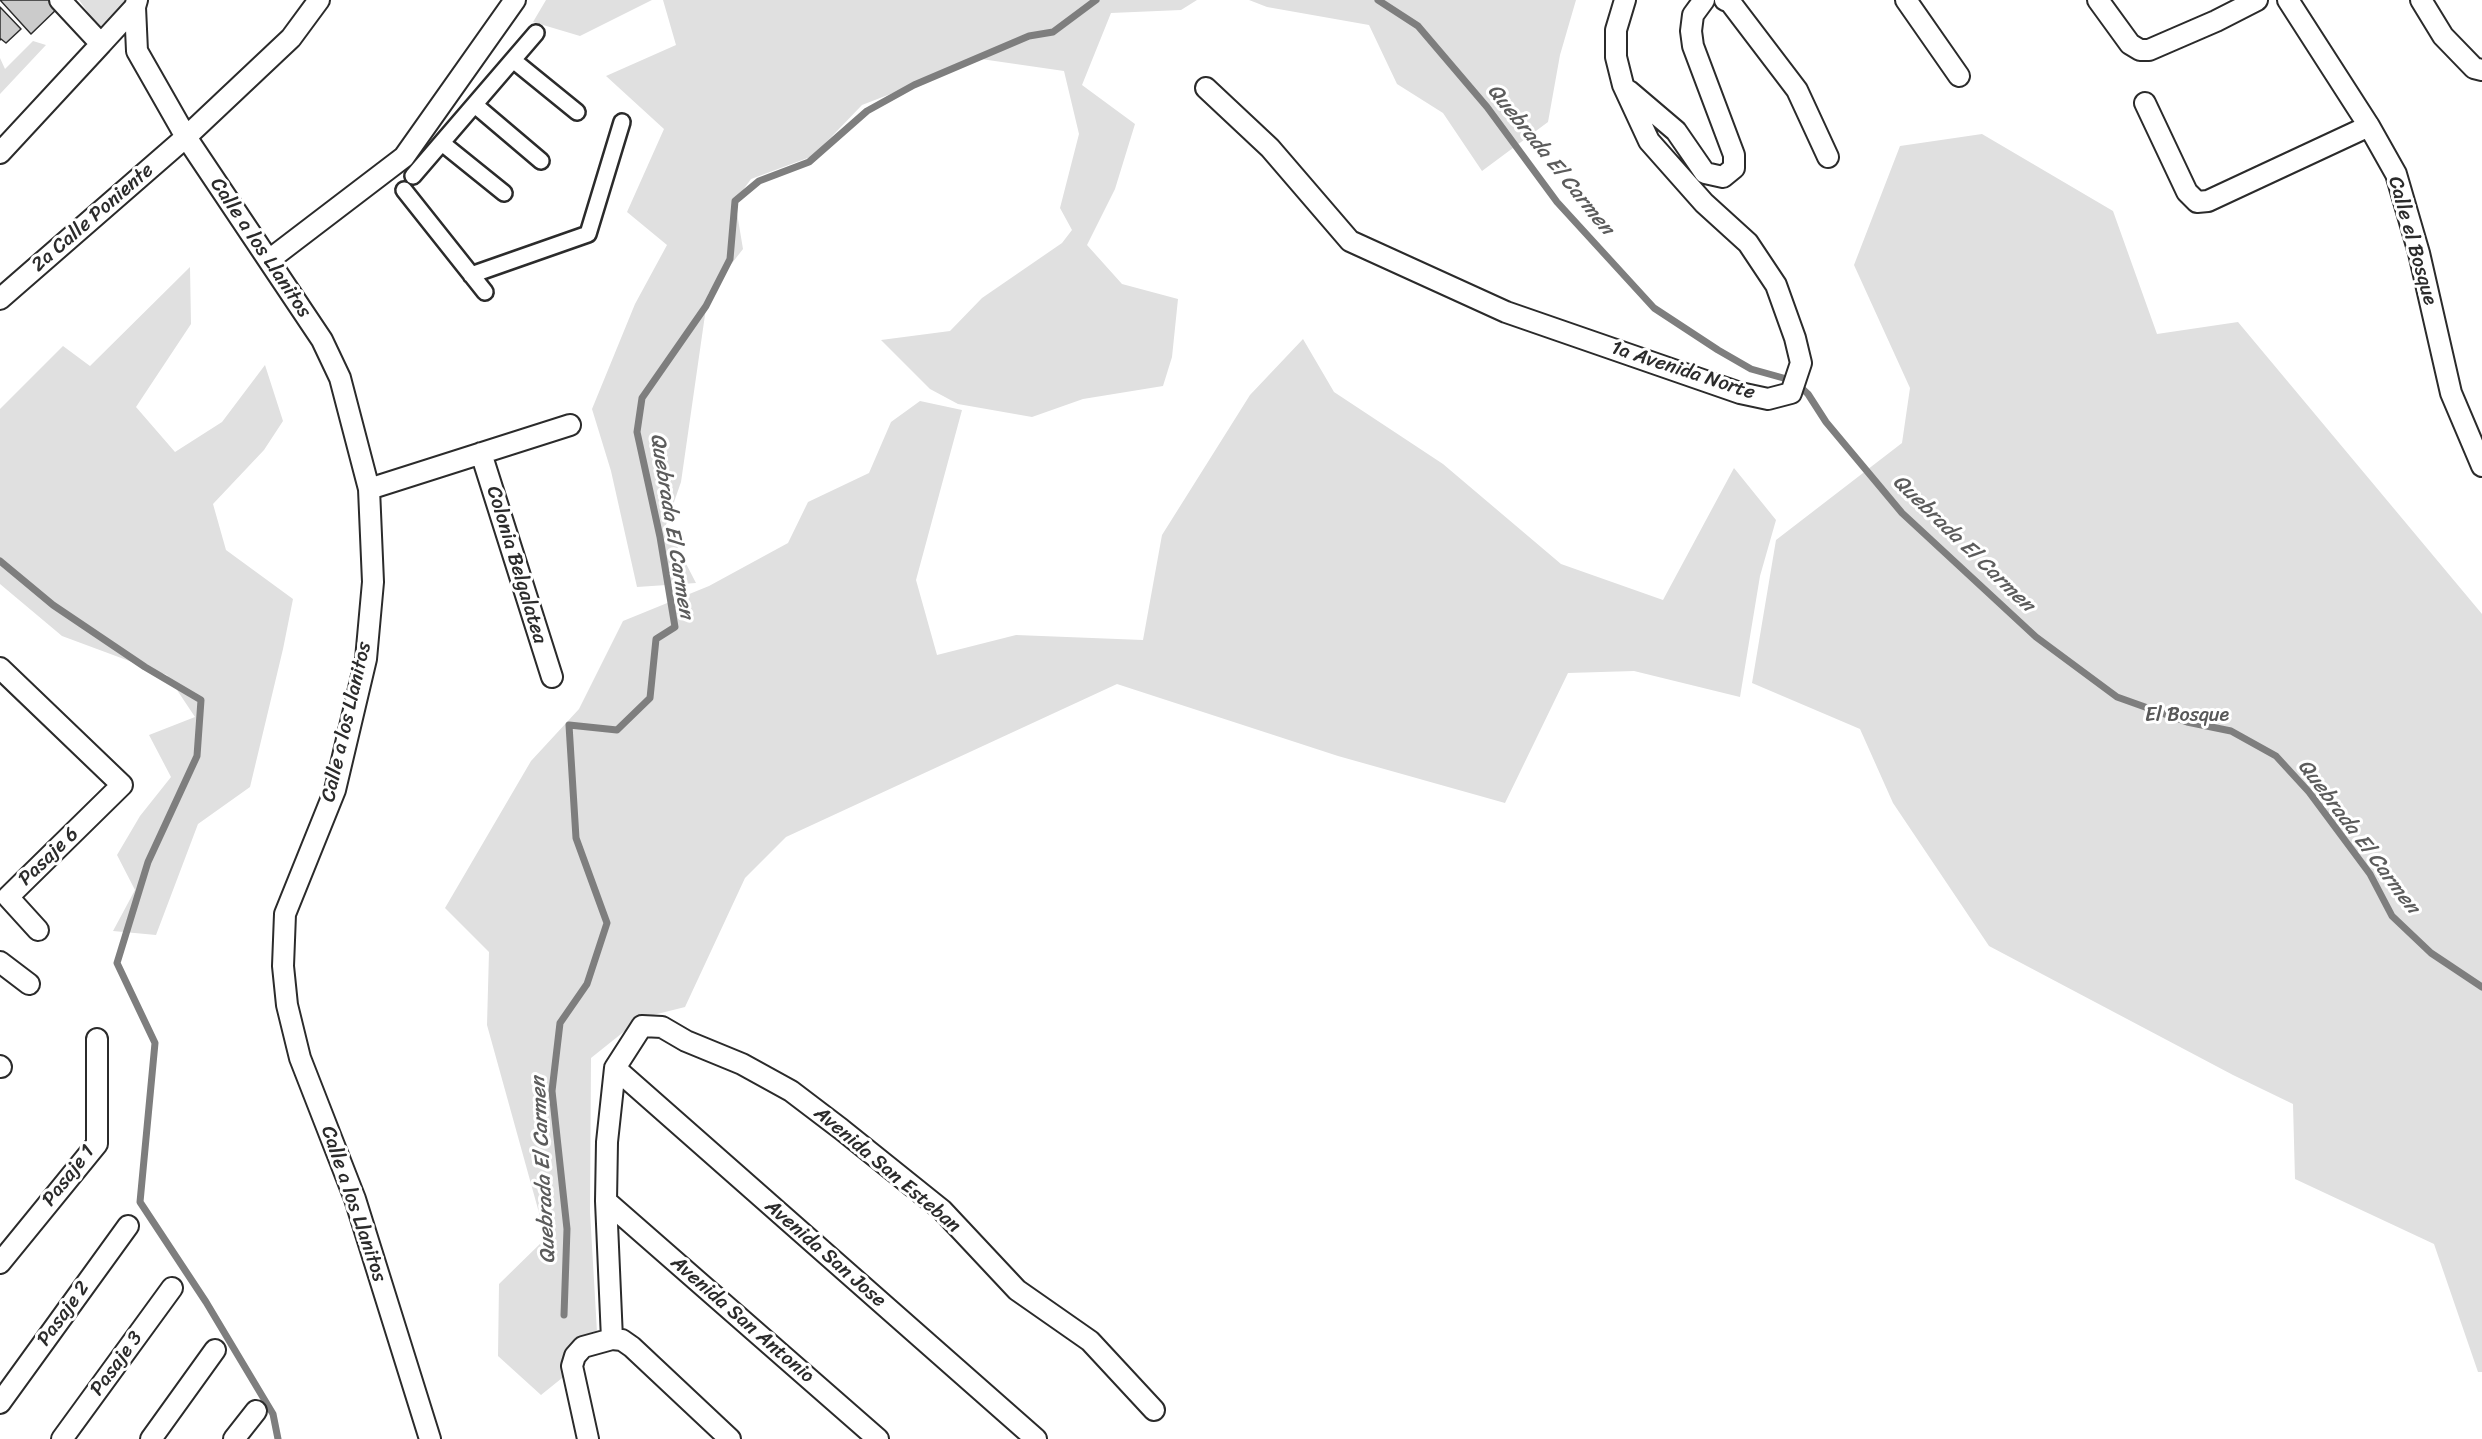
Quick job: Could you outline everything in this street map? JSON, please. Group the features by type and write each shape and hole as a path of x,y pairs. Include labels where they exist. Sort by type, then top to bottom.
{"street":[{"path":"60,0 101,44"},
{"name":"2a Calle Poniente","path":"0,299 186,137 291,38 319,0"},
{"path":"269,260 404,157 515,0"},
{"name":"1a Avenida Norte","path":"1206,88 1270,148 1350,241 1506,312 1740,393 1768,399 1791,393 1801,363 1795,338 1776,285 1748,243 1704,203 1649,141 1623,85 1616,57 1616,30 1625,0"},
{"path":"1623,85 1676,131 1705,173 1723,177 1734,168 1734,155 1693,46 1691,31 1693,15 1704,0"},
{"path":"1725,0 1730,2 1797,90 1828,157"},
{"path":"1906,0 1959,76"},
{"path":"2098,0 2130,44 2140,50 2149,50 2216,21 2257,0"},
{"name":"Calle el Bosque","path":"2288,0 2369,126 2396,174 2419,253 2451,393 2482,466"},
{"path":"2421,0 2443,36 2474,68 2482,70"},
{"path":"0,153 136,3"},
{"name":"Calle a los Llanitos","path":"136,3 137,51 186,137 322,340 340,378 369,489 373,582 366,659 335,790 285,915 283,966 286,1005 300,1058 355,1199 430,1439"},
{"path":"413,176 536,33"},
{"path":"513,60 577,112"},
{"path":"2145,103 2187,192 2197,202 2208,201 2369,126"},
{"path":"475,105 541,161"},
{"path":"471,275 588,234 622,122"},
{"path":"442,143 504,193"},
{"path":"404,190 485,292"},
{"path":"369,489 570,425"},
{"name":"Colonia Belgalatea","path":"481,453 552,677"},
{"name":"Pasaje 6","path":"4,682 122,785 8,897 38,930"},
{"path":"0,962 29,984"},
{"name":"Avenida San Esteban","path":"615,1068 642,1026 662,1027 686,1041 742,1064 791,1091 942,1210 1017,1290 1090,1341 1154,1410"},
{"name":"Pasaje 1","path":"0,1263 97,1144 97,1039"},
{"path":"612,1339 606,1201 607,1142 615,1068"},
{"name":"Avenida San Jose","path":"615,1068 1036,1439"},
{"name":"Avenida San Antonio","path":"606,1201 878,1439"},
{"name":"Pasaje 2","path":"0,1403 128,1226"},
{"name":"Pasaje 3","path":"62,1439 172,1288"},
{"path":"588,1439 572,1366 575,1356 583,1347 612,1339 622,1340 632,1347 730,1439"},
{"path":"151,1439 215,1350"},
{"path":"234,1439 256,1411"}],"green space":[{"path":"79,0 125,0 123,10 100,29"},
{"path":"546,0 652,0 580,36 533,22"},
{"path":"663,0 1197,0 1181,10 1111,13 1082,85 1135,124 1115,189 1087,245 1122,284 1178,299 1172,357 1163,386 1083,399 1032,417 958,404 930,389 881,340 950,331 982,298 1062,243 1072,230 1060,208 1079,134 1064,71 981,59 862,105 813,156 751,179 735,201 743,249 708,294 681,482 666,525 696,583 637,587 611,471 592,409 635,304 667,245 627,212 664,129 606,76 676,45"},
{"path":"1249,0 1576,0 1560,55 1548,122 1482,171 1443,113 1397,84 1369,25 1267,7"},
{"path":"33,41 46,45 0,94 0,58 5,69"},
{"name":"El Bosque","path":"1982,134 2113,211 2157,334 2238,322 2482,614 2482,1372 2478,1372 2434,1244 2295,1179 2293,1104 2233,1075 1989,946 1893,803 1860,729 1752,683 1776,540 1902,443 1910,388 1854,265 1900,146"},
{"path":"190,267 191,324 136,407 175,452 222,422 265,365 283,421 264,450 213,504 226,550 293,599 250,787 198,824 156,935 113,931 135,890 117,855 140,816 171,777 149,735 195,717 167,675 62,636 0,584 0,409 63,346 90,366"},
{"path":"1303,339 1334,392 1443,464 1561,564 1663,600 1734,468 1776,520 1760,576 1740,697 1634,671 1568,673 1505,803 1338,756 1117,684 786,837 745,878 685,1007 641,1018 591,1058 590,1212 598,1349 541,1395 498,1356 499,1284 546,1238 487,1025 489,952 445,908 531,761 579,709 623,621 709,586 788,543 808,502 869,473 891,422 920,401 962,410 916,580 937,655 1016,635 1143,640 1162,535 1250,395"}],"building":[{"path":"0,0 53,0 60,6 31,34"},
{"path":"0,7 21,29 6,43 0,40"}],"waterway":[{"name":"Quebrada El Carmen","path":"564,1315 567,1229 552,1091 560,1023 587,984 607,923 576,838 569,725 617,730 650,698 656,639 675,627 660,537 637,432 642,398 706,306 730,259 735,201 759,181 809,162 867,111 914,85 1029,36 1053,32 1096,0"},
{"name":"Quebrada El Carmen","path":"1378,0 1418,26 1487,107 1557,202 1654,308 1751,369 1794,381 1808,394 1826,422 1902,513 2036,637 2117,697 2187,722 2231,731 2276,756 2309,792 2370,874 2392,916 2431,953 2482,987"},
{"path":"0,561 53,605 145,667 201,700 197,756 148,862 117,963 155,1043 140,1202 206,1302 273,1414 278,1439"}]}
